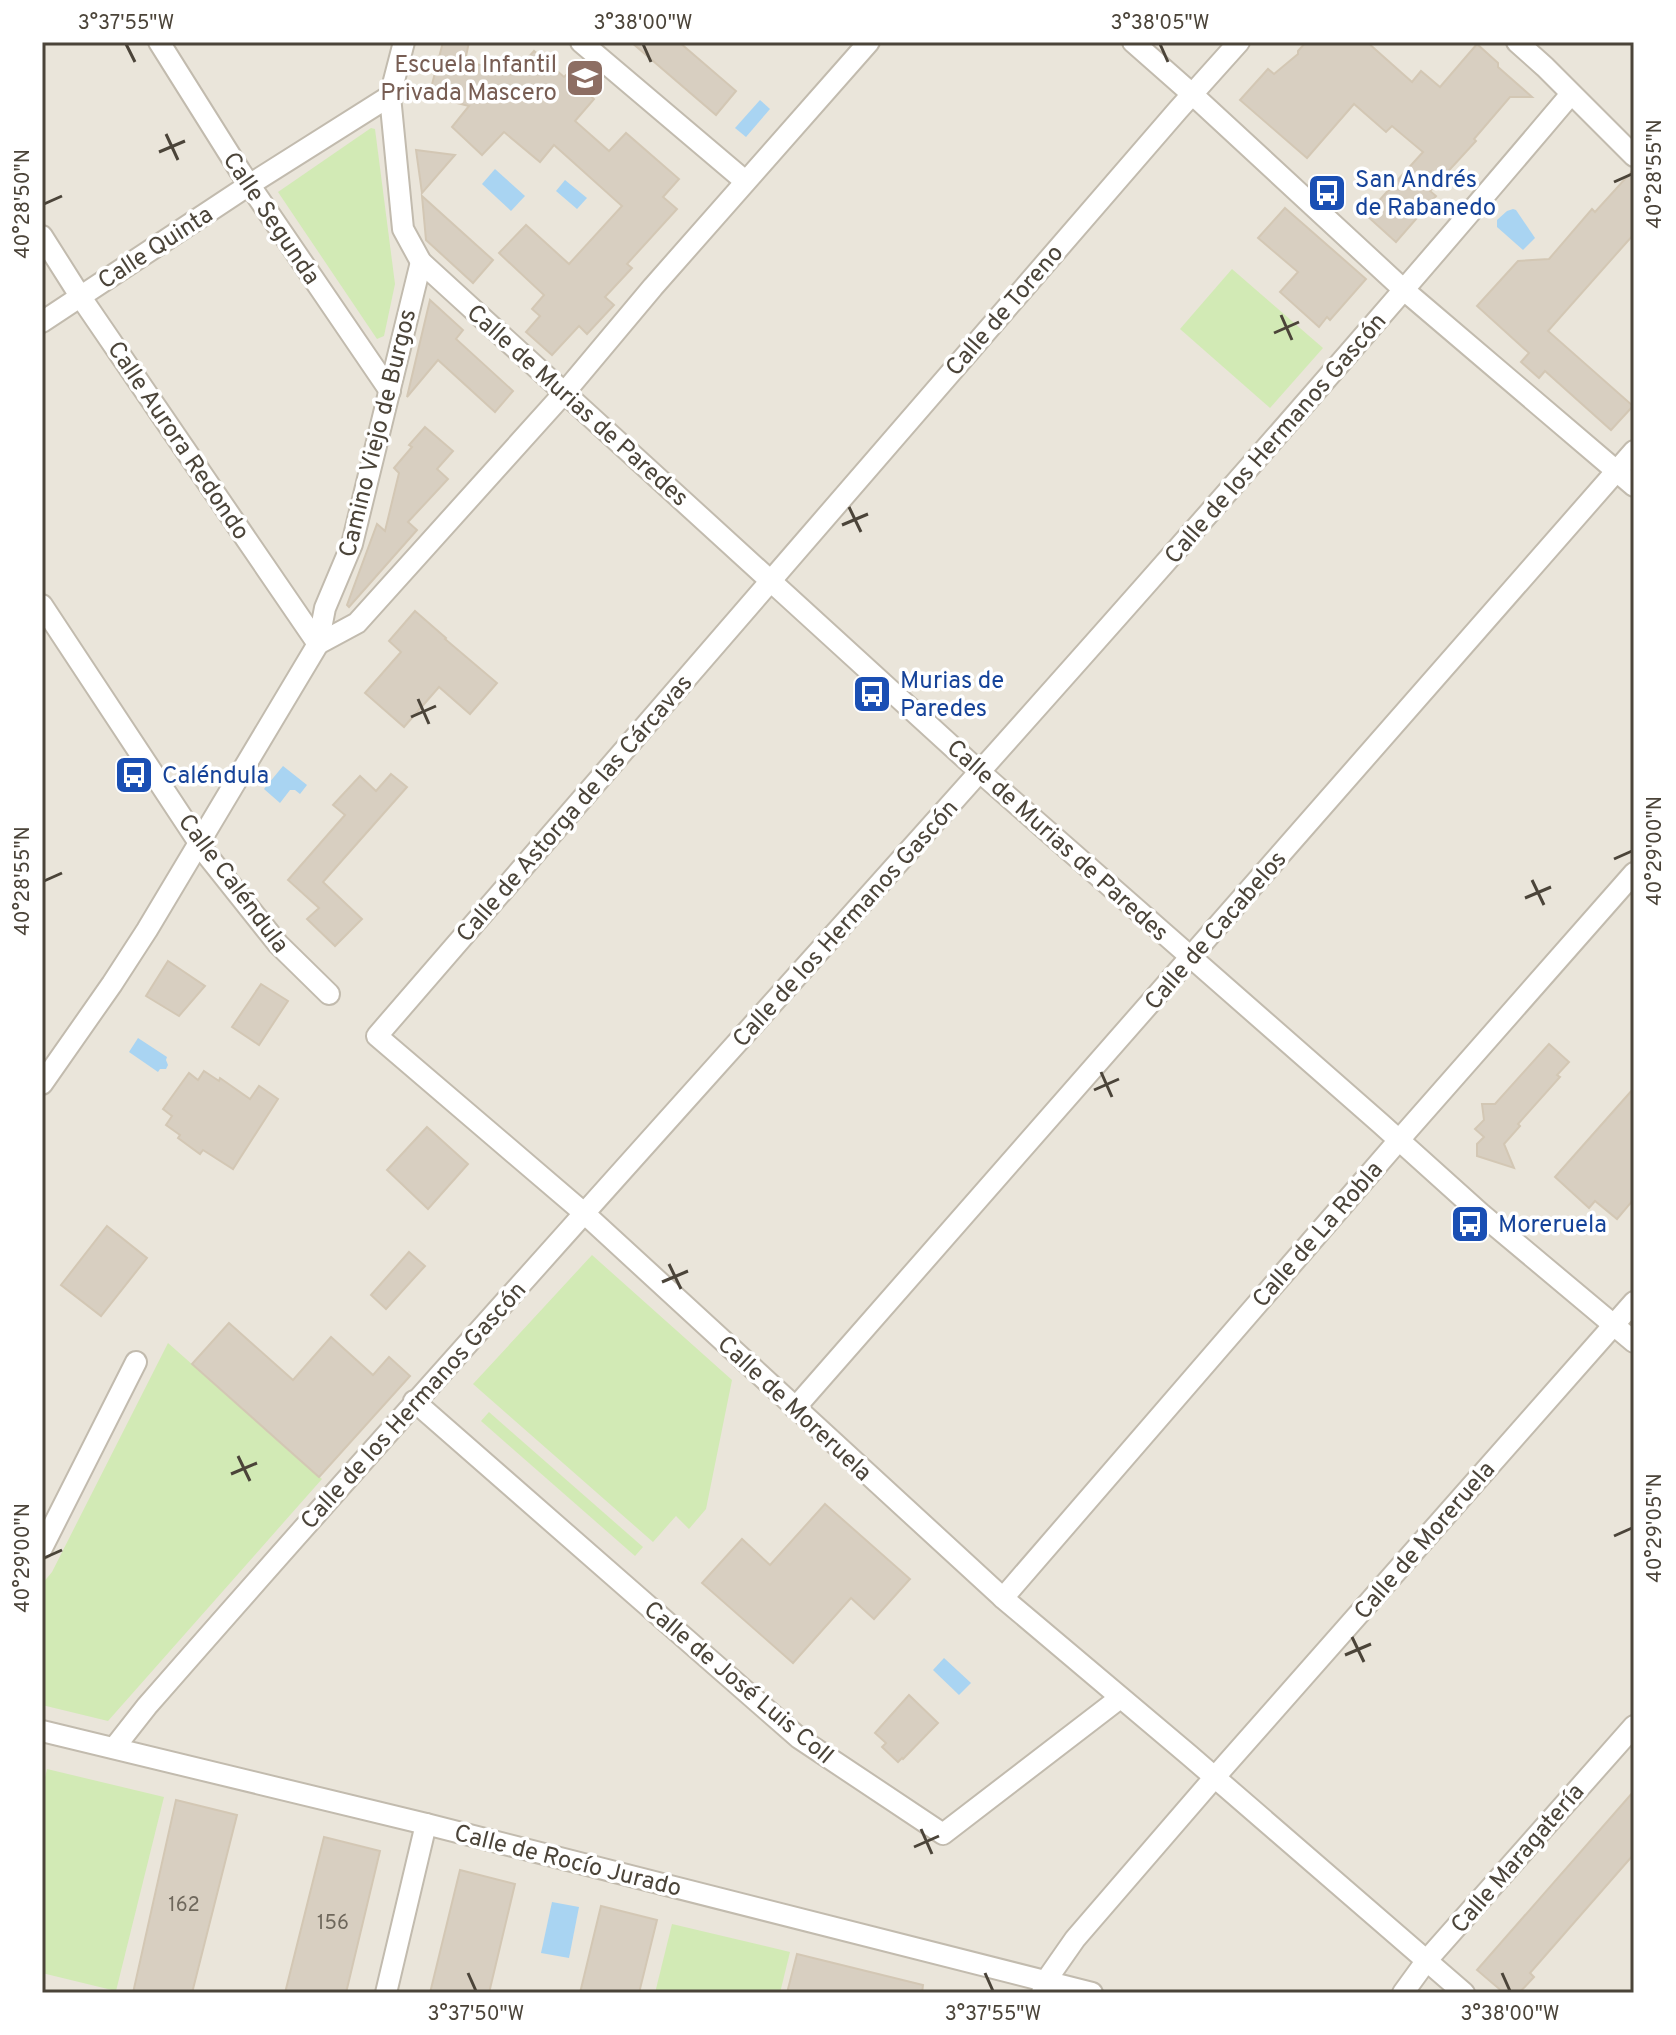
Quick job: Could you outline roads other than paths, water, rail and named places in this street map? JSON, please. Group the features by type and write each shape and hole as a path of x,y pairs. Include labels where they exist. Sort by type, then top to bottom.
{"street":[{"name":"Calle Segunda","path":"159,42 249,185 390,391"},
{"path":"581,42 745,181"},
{"path":"318,644 357,623 565,392 745,181 869,42"},
{"path":"1133,42 1404,290 1634,486"},
{"name":"Calle de Toreno","path":"771,580 1239,42"},
{"path":"1517,42 1634,156"},
{"path":"399,46 390,96 403,229 421,262"},
{"name":"Calle de los Hermanos Gascón","path":"114,1748 157,1694 414,1401 980,772 1404,290 1571,94"},
{"name":"Calle Quinta","path":"42,322 390,96"},
{"name":"Calle Aurora Redondo","path":"42,236 318,644"},
{"name":"Calle de Murias de Paredes","path":"421,262 980,772 1480,1213 1634,1342"},
{"name":"Camino Viejo de Burgos","path":"42,1084 112,984 318,644 325,608 352,544 421,262"},
{"name":"Calle de Cacabelos","path":"795,1408 1634,451"},
{"name":"Calle de Astorga de las Cárcavas","path":"377,1036 771,580"},
{"name":"Calle Caléndula","path":"42,605 207,855 278,944 329,994"},
{"name":"Calle de La Robla","path":"1003,1598 1634,873"},
{"name":"Calle de Moreruela","path":"377,1036 584,1213 1003,1598 1464,1993"},
{"name":"Calle de Moreruela","path":"1214,1778 1634,1302"},
{"path":"42,1548 136,1362"},
{"name":"Calle de José Luis Coll","path":"414,1401 799,1738 943,1834 1120,1698"},
{"name":"Calle Maragatería","path":"1403,1993 1427,1960 1634,1726"},
{"name":"Calle de Rocío Jurado","path":"42,1731 426,1824 1044,1987 1092,1993"},
{"path":"1044,1987 1075,1939 1214,1778"},
{"path":"386,1993 426,1824"}],"water":[{"path":"760,100 770,109 746,137 735,128"},
{"path":"495,169 525,196 511,211 482,184"},
{"path":"565,180 587,198 577,209 556,191"},
{"path":"1513,209 1535,238 1523,250 1497,227 1497,220"},
{"path":"283,766 307,785 300,794 290,790 280,803 264,789"},
{"path":"138,1038 167,1057 166,1069 158,1072 129,1052"},
{"path":"944,1658 971,1683 959,1695 933,1670"},
{"path":"552,1902 579,1907 569,1958 541,1953"}],"place":[{"name":"Escuela Infantil Privada Mascero","path":"585,78"},
{"name":"San Andrés de Rabanedo","path":"1327,193"},
{"name":"Murias de Paredes","path":"872,694"},
{"name":"Caléndula","path":"134,775"},
{"name":"Moreruela","path":"1470,1224"}]}
